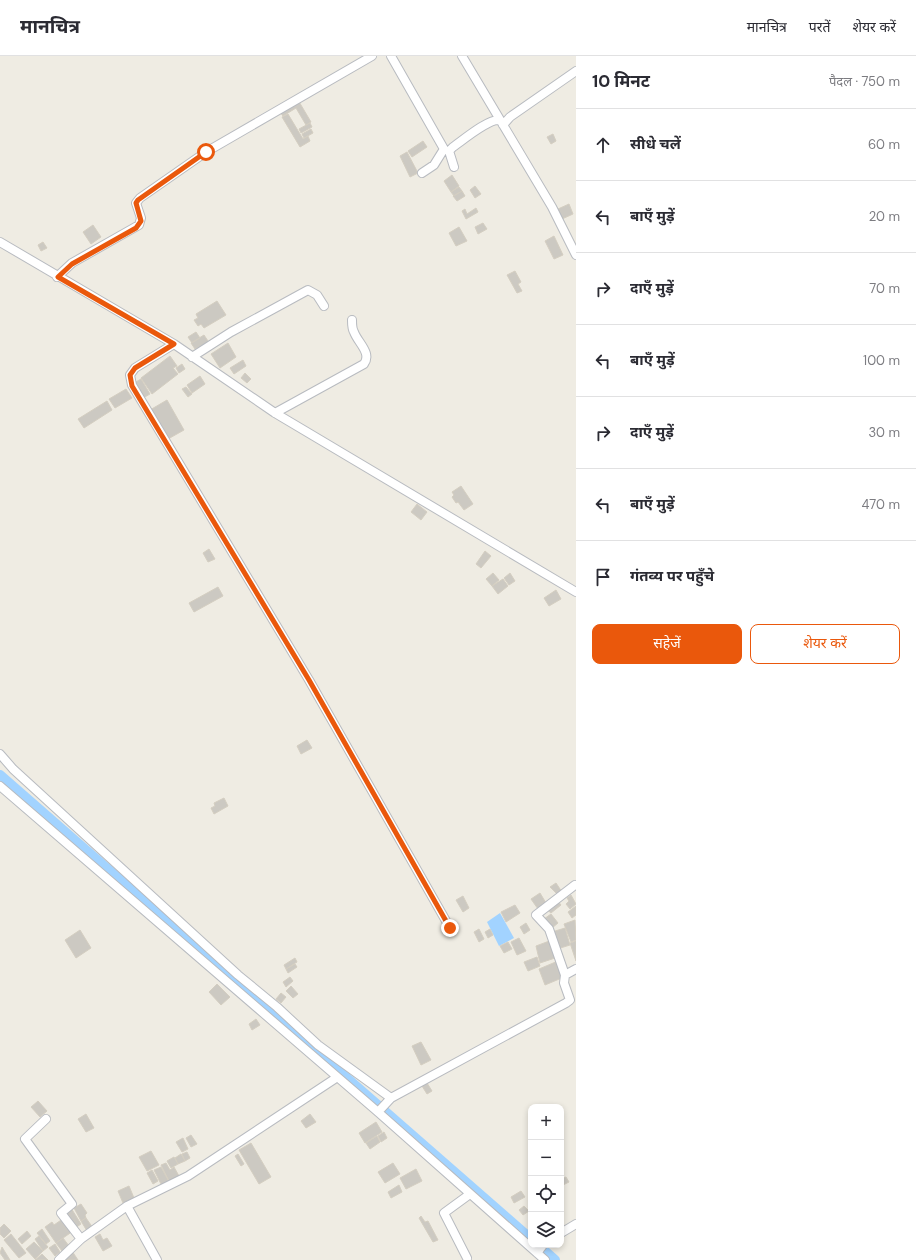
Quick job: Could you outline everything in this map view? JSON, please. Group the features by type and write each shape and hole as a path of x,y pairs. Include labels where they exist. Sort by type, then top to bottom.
{"street":[{"path":"58,277 72,264 139,225 141,218 136,203 140,198 206,152 372,56"},
{"path":"391,56 444,148 434,165 422,173"},
{"path":"462,56 552,207 576,255"},
{"path":"501,123 576,72"},
{"path":"454,167 450,151 453,147 495,120 501,123"},
{"path":"0,242 174,344 275,413 576,592"},
{"path":"192,357 231,332 308,290 316,295 324,306"},
{"path":"275,413 364,364 367,360 366,353 354,332 352,320"},
{"path":"174,344 135,368 130,375 132,386 309,680 450,928"},
{"path":"0,754 14,769 238,976 277,1007 318,1045 391,1099"},
{"path":"0,786 336,1078 379,1111 470,1194 540,1249 545,1260"},
{"path":"379,1111 391,1099 570,1000 564,983 565,975 549,929 536,915 575,885"},
{"path":"565,975 576,969"},
{"path":"59,1260 81,1239 127,1206 188,1176 336,1078"},
{"path":"46,1119 25,1139 72,1204 61,1213 81,1239"},
{"path":"466,1258 444,1213 470,1194"},
{"path":"127,1206 157,1260"},
{"path":"564,1231 576,1224"}],"water":[{"path":"500,913 514,938 499,946 487,922"}],"building":[{"path":"298,100 311,122 306,125 296,108 283,116 279,111"},
{"path":"288,114 303,139 308,136 310,141 300,147 282,117"},
{"path":"310,123 312,127 301,133 299,129"},
{"path":"311,129 313,133 304,138 302,134"},
{"path":"553,134 556,141 551,144 547,137"},
{"path":"423,141 427,147 412,157 408,151"},
{"path":"407,152 418,173 410,177 400,156"},
{"path":"452,175 459,186 451,192 444,181"},
{"path":"475,186 481,194 475,198 470,190"},
{"path":"459,187 462,191 454,196 451,192"},
{"path":"462,191 465,196 457,201 453,196"},
{"path":"569,204 573,214 562,219 558,209"},
{"path":"476,208 478,212 466,219 462,211 465,209 467,214"},
{"path":"483,223 487,229 478,234 475,227"},
{"path":"93,225 101,237 91,244 83,232"},
{"path":"459,227 467,241 456,246 449,233"},
{"path":"554,236 563,255 554,259 545,241"},
{"path":"43,242 47,248 41,251 38,245"},
{"path":"515,271 521,282 518,284 522,291 517,293 507,275"},
{"path":"217,301 226,315 204,328 201,324 198,326 194,320 198,318 196,314"},
{"path":"196,332 200,338 192,343 188,337"},
{"path":"204,335 210,344 204,348 202,345 195,349 191,343"},
{"path":"228,343 236,357 220,368 211,354"},
{"path":"170,356 177,366 173,368 178,374 152,394 141,378"},
{"path":"243,360 246,366 234,374 230,368"},
{"path":"182,364 185,369 179,373 176,368"},
{"path":"245,373 251,379 247,383 241,378"},
{"path":"200,376 205,384 192,393 187,385"},
{"path":"141,379 150,394 143,398 134,383"},
{"path":"186,387 192,394 188,397 182,389"},
{"path":"126,389 132,398 115,408 109,399"},
{"path":"167,400 184,430 168,439 150,410"},
{"path":"107,401 112,410 84,428 78,419"},
{"path":"461,486 473,504 464,510 452,497 454,495 452,492"},
{"path":"417,504 427,512 421,520 411,512"},
{"path":"209,549 215,559 208,562 203,553"},
{"path":"485,551 491,556 481,568 476,564"},
{"path":"493,573 499,580 492,586 486,579"},
{"path":"510,573 515,581 509,585 504,578"},
{"path":"503,579 508,586 498,594 492,586"},
{"path":"218,587 223,596 194,612 189,603"},
{"path":"556,590 561,599 549,606 544,598"},
{"path":"307,740 312,748 301,754 297,746"},
{"path":"224,798 228,806 214,814 211,808 215,806 214,803"},
{"path":"556,883 562,892 558,895 550,887"},
{"path":"540,893 546,903 538,909 531,899"},
{"path":"571,895 576,904 570,909 566,904 569,901 567,898"},
{"path":"463,896 469,908 463,912 456,900"},
{"path":"557,900 561,905 551,913 546,909"},
{"path":"515,905 520,913 506,922 501,912"},
{"path":"576,906 576,915 572,918 568,912"},
{"path":"551,914 558,923 552,928 544,919"},
{"path":"575,920 576,940 571,942 564,924"},
{"path":"526,923 530,930 524,934 520,927"},
{"path":"565,928 570,945 557,949 552,932"},
{"path":"479,929 484,939 479,942 474,932"},
{"path":"490,929 493,935 488,938 485,932"},
{"path":"80,930 91,948 76,958 65,940"},
{"path":"519,938 526,951 517,955 511,942"},
{"path":"552,940 558,957 540,963 536,946"},
{"path":"576,941 576,961 570,943"},
{"path":"508,942 512,949 504,953 500,946"},
{"path":"537,957 540,966 528,971 524,962"},
{"path":"295,958 297,962 286,969 284,965"},
{"path":"558,961 564,977 545,985 539,969"},
{"path":"295,964 297,967 288,973 286,969"},
{"path":"290,977 293,981 286,987 283,982"},
{"path":"217,984 230,997 221,1005 209,992"},
{"path":"291,986 298,994 293,998 286,991"},
{"path":"281,993 286,997 281,1003 276,999"},
{"path":"256,1019 260,1025 252,1030 249,1024"},
{"path":"421,1042 431,1060 421,1065 412,1046"},
{"path":"427,1083 432,1091 427,1094 422,1086"},
{"path":"38,1101 47,1111 40,1117 31,1107"},
{"path":"86,1114 94,1128 86,1132 78,1119"},
{"path":"310,1114 316,1122 306,1128 301,1121"},
{"path":"376,1122 382,1132 365,1143 359,1133"},
{"path":"384,1132 387,1138 381,1142 378,1136"},
{"path":"191,1135 197,1144 191,1147 186,1138"},
{"path":"377,1136 380,1142 370,1149 366,1143"},
{"path":"183,1138 188,1149 182,1152 176,1142"},
{"path":"251,1143 271,1177 259,1184 239,1150"},
{"path":"151,1151 159,1165 147,1171 139,1157"},
{"path":"187,1152 190,1158 185,1161 182,1154"},
{"path":"181,1154 185,1161 178,1164 175,1158"},
{"path":"238,1154 244,1164 241,1166 235,1156"},
{"path":"174,1157 178,1164 171,1168 167,1161"},
{"path":"166,1163 170,1170 174,1167 179,1176 169,1181 161,1165"},
{"path":"393,1163 400,1174 385,1183 378,1172"},
{"path":"161,1167 169,1182 162,1186 154,1170"},
{"path":"416,1169 422,1181 406,1189 400,1178"},
{"path":"152,1170 158,1181 153,1184 147,1173"},
{"path":"566,1177 569,1182 564,1184 564,1178"},
{"path":"399,1185 402,1192 391,1198 388,1192"},
{"path":"129,1186 134,1198 123,1203 118,1191"},
{"path":"521,1191 525,1197 514,1203 511,1197"},
{"path":"81,1204 87,1213 85,1215 86,1218 81,1221 74,1208"},
{"path":"524,1206 528,1212 523,1215 519,1210"},
{"path":"71,1208 81,1224 75,1228 65,1212"},
{"path":"421,1216 425,1222 428,1221 438,1240 433,1242 419,1218"},
{"path":"64,1218 73,1231 56,1243 45,1227 52,1222 54,1225"},
{"path":"86,1218 93,1228 87,1231 81,1221"},
{"path":"4,1224 11,1231 4,1238 0,1234 0,1228"},
{"path":"42,1229 50,1241 46,1244 37,1233"},
{"path":"27,1231 31,1236 22,1244 18,1239"},
{"path":"11,1234 26,1253 19,1258 4,1240"},
{"path":"100,1234 103,1240 107,1238 112,1246 103,1251 95,1237"},
{"path":"39,1236 48,1247 43,1251 35,1239"},
{"path":"63,1238 69,1246 62,1251 56,1243"},
{"path":"34,1242 43,1251 35,1259 26,1249"},
{"path":"55,1244 60,1252 55,1256 49,1248"},
{"path":"2,1247 10,1260 5,1260 0,1253"},
{"path":"72,1251 78,1260 66,1260 64,1257"},
{"path":"42,1254 48,1260 35,1260"}],"waterway":[{"path":"0,775 528,1236"},
{"path":"541,1248 555,1260"}],"route":[{"path":"206,152 137,201 136,203 141,221 136,228 84,256 64,270 58,277 174,344 135,368 130,375 132,386 309,680 450,928"}]}
